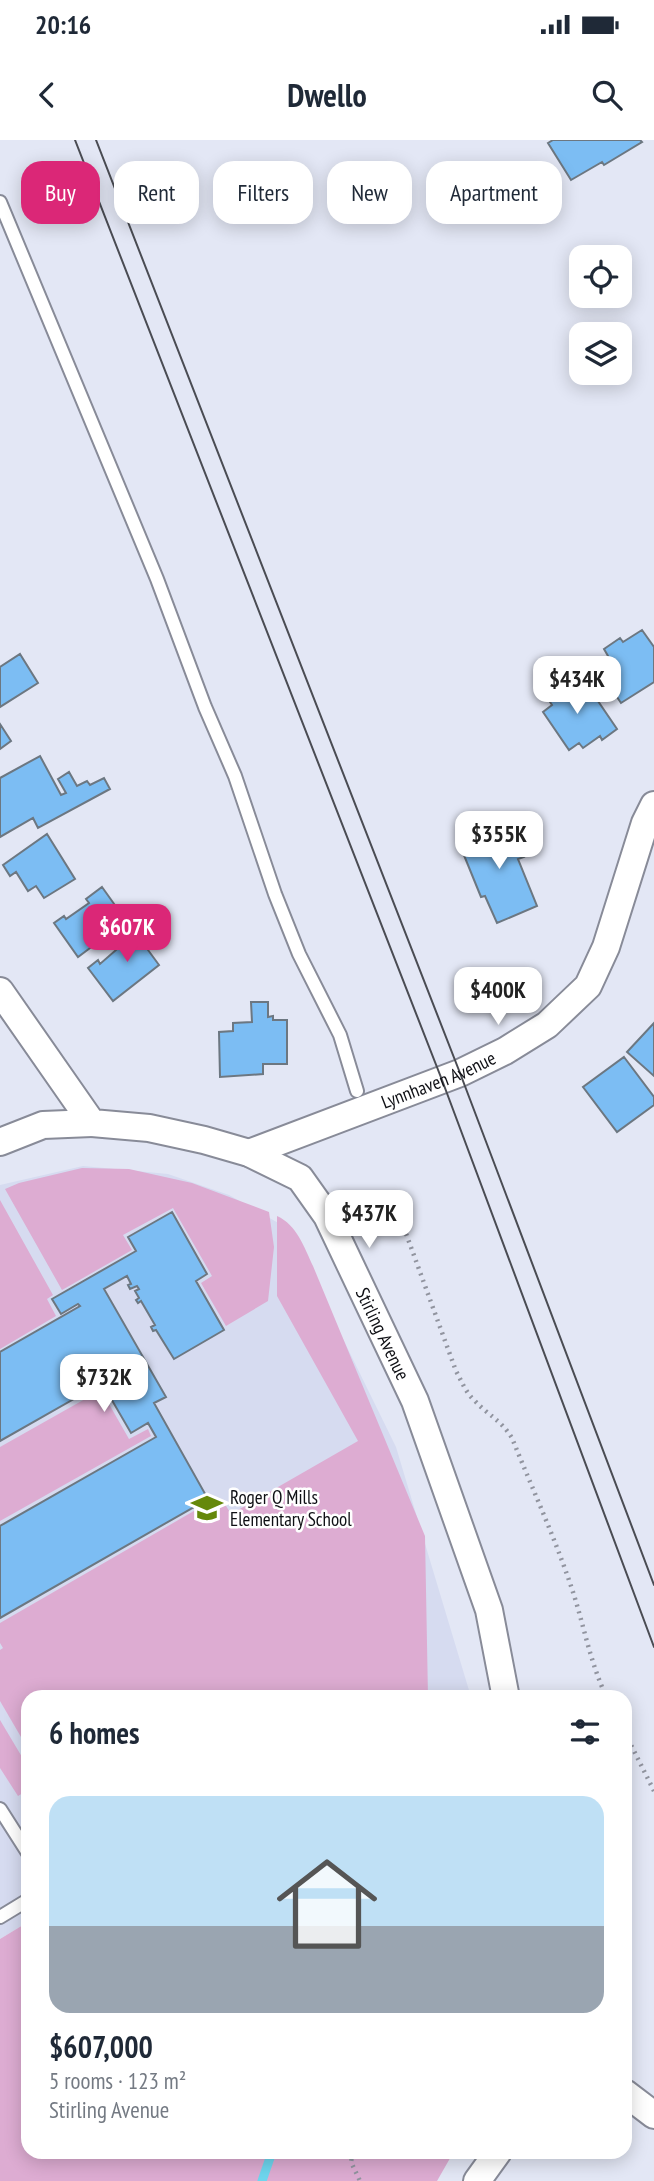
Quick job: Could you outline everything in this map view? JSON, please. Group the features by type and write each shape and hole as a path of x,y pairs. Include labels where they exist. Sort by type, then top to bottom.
{"street":[{"name":"Lynnhaven Avenue","path":"248,1153 460,1073 505,1051 547,1025 588,986 606,947 645,823 654,805"},
{"path":"0,990 92,1123"},
{"name":"Stirling Avenue","path":"92,1123 149,1128 204,1140 248,1153 300,1178 327,1216 415,1401 489,1610 504,1690"},
{"path":"0,1142 43,1125 92,1123"},
{"path":"632,2098 654,2115"},
{"path":"477,2181 493,2159"}],"lane":[{"path":"0,202 235,776 275,894 299,954 340,1035 357,1091"},
{"path":"0,1809 21,1842"},
{"path":"0,1917 21,1904"}],"path":[{"path":"363,1215 379,1211 400,1217 456,1371 466,1391 476,1403 503,1424 512,1438 573,1591 589,1650 604,1690"},
{"path":"632,1747 654,1791"},
{"path":"352,2159 360,2181"}],"shaded area":[{"name":"Roger Q Mills Elementary School","path":"83,1166 168,1174 229,1195 289,1229 396,1447 469,1690 21,1690 21,1926 0,1939 0,1185"},
{"path":"82,1168 129,1169 192,1183 269,1212 274,1247 268,1301 226,1326 201,1283 212,1276 173,1208 123,1235 132,1250 62,1290 5,1189 19,1183"},
{"path":"0,1200 53,1295 47,1299 56,1316 0,1349"},
{"path":"277,1216 295,1231 306,1251 425,1536 428,1690 21,1690 21,1737 0,1701 0,1650 3,1648 0,1643 0,1623 206,1504 210,1509 223,1501 231,1514 358,1441 277,1296"},
{"path":"101,1390 129,1439 148,1429 151,1436 0,1521 0,1447"},
{"path":"0,1720 21,1755 21,1794 18,1796 0,1768"},
{"path":"21,1926 21,2159 450,2159 437,2181 0,2181 0,1939"}],"building":[{"path":"553,140 642,142 604,165 602,162 571,180 562,161 559,161 548,143"},
{"path":"642,630 654,647 654,682 621,703 595,664 608,656 604,649 620,638 623,642"},
{"path":"20,654 38,683 0,707 0,667"},
{"path":"562,681 572,695 587,685 617,729 602,740 600,736 583,748 579,743 569,750 543,712 552,705 544,693"},
{"path":"0,724 11,741 0,749"},
{"path":"40,756 61,795 66,793 58,779 69,772 77,786 87,781 90,785 104,778 110,789 38,828 33,818 0,837 0,778"},
{"path":"501,822 501,826 509,822 524,857 518,859 537,906 497,923 485,896 481,897 459,843 475,837 473,833"},
{"path":"47,834 75,879 44,898 36,886 28,891 16,872 10,876 3,865"},
{"path":"102,887 127,922 100,944 98,942 78,957 54,923 64,916 66,919 89,903 86,899"},
{"path":"147,923 160,940 148,950 159,965 113,1001 88,968 98,960 100,964"},
{"path":"251,1002 268,1002 268,1017 273,1016 273,1020 287,1020 287,1064 263,1064 263,1074 220,1077 219,1032 233,1031 233,1023 252,1022"},
{"path":"654,1023 654,1076 627,1052"},
{"path":"624,1057 654,1097 654,1105 617,1132 583,1087"},
{"path":"172,1212 207,1274 196,1281 224,1330 174,1359 156,1330 153,1331 151,1327 155,1325 141,1301 138,1303 136,1300 139,1298 135,1291 139,1289 137,1286 130,1289 127,1276 104,1289 166,1397 154,1403 208,1499 0,1618 0,1526 156,1437 148,1423 131,1433 102,1383 0,1441 0,1352 80,1306 78,1304 61,1314 52,1299 136,1251 128,1237"}],"waterway":[{"path":"262,2181 270,2159"}],"tram line":[{"path":"75,140 442,1080 654,1647"},
{"path":"96,140 460,1073 654,1585"}],"place":[{"name":"Roger Q Mills Elementary School","path":"207,1508"}]}
